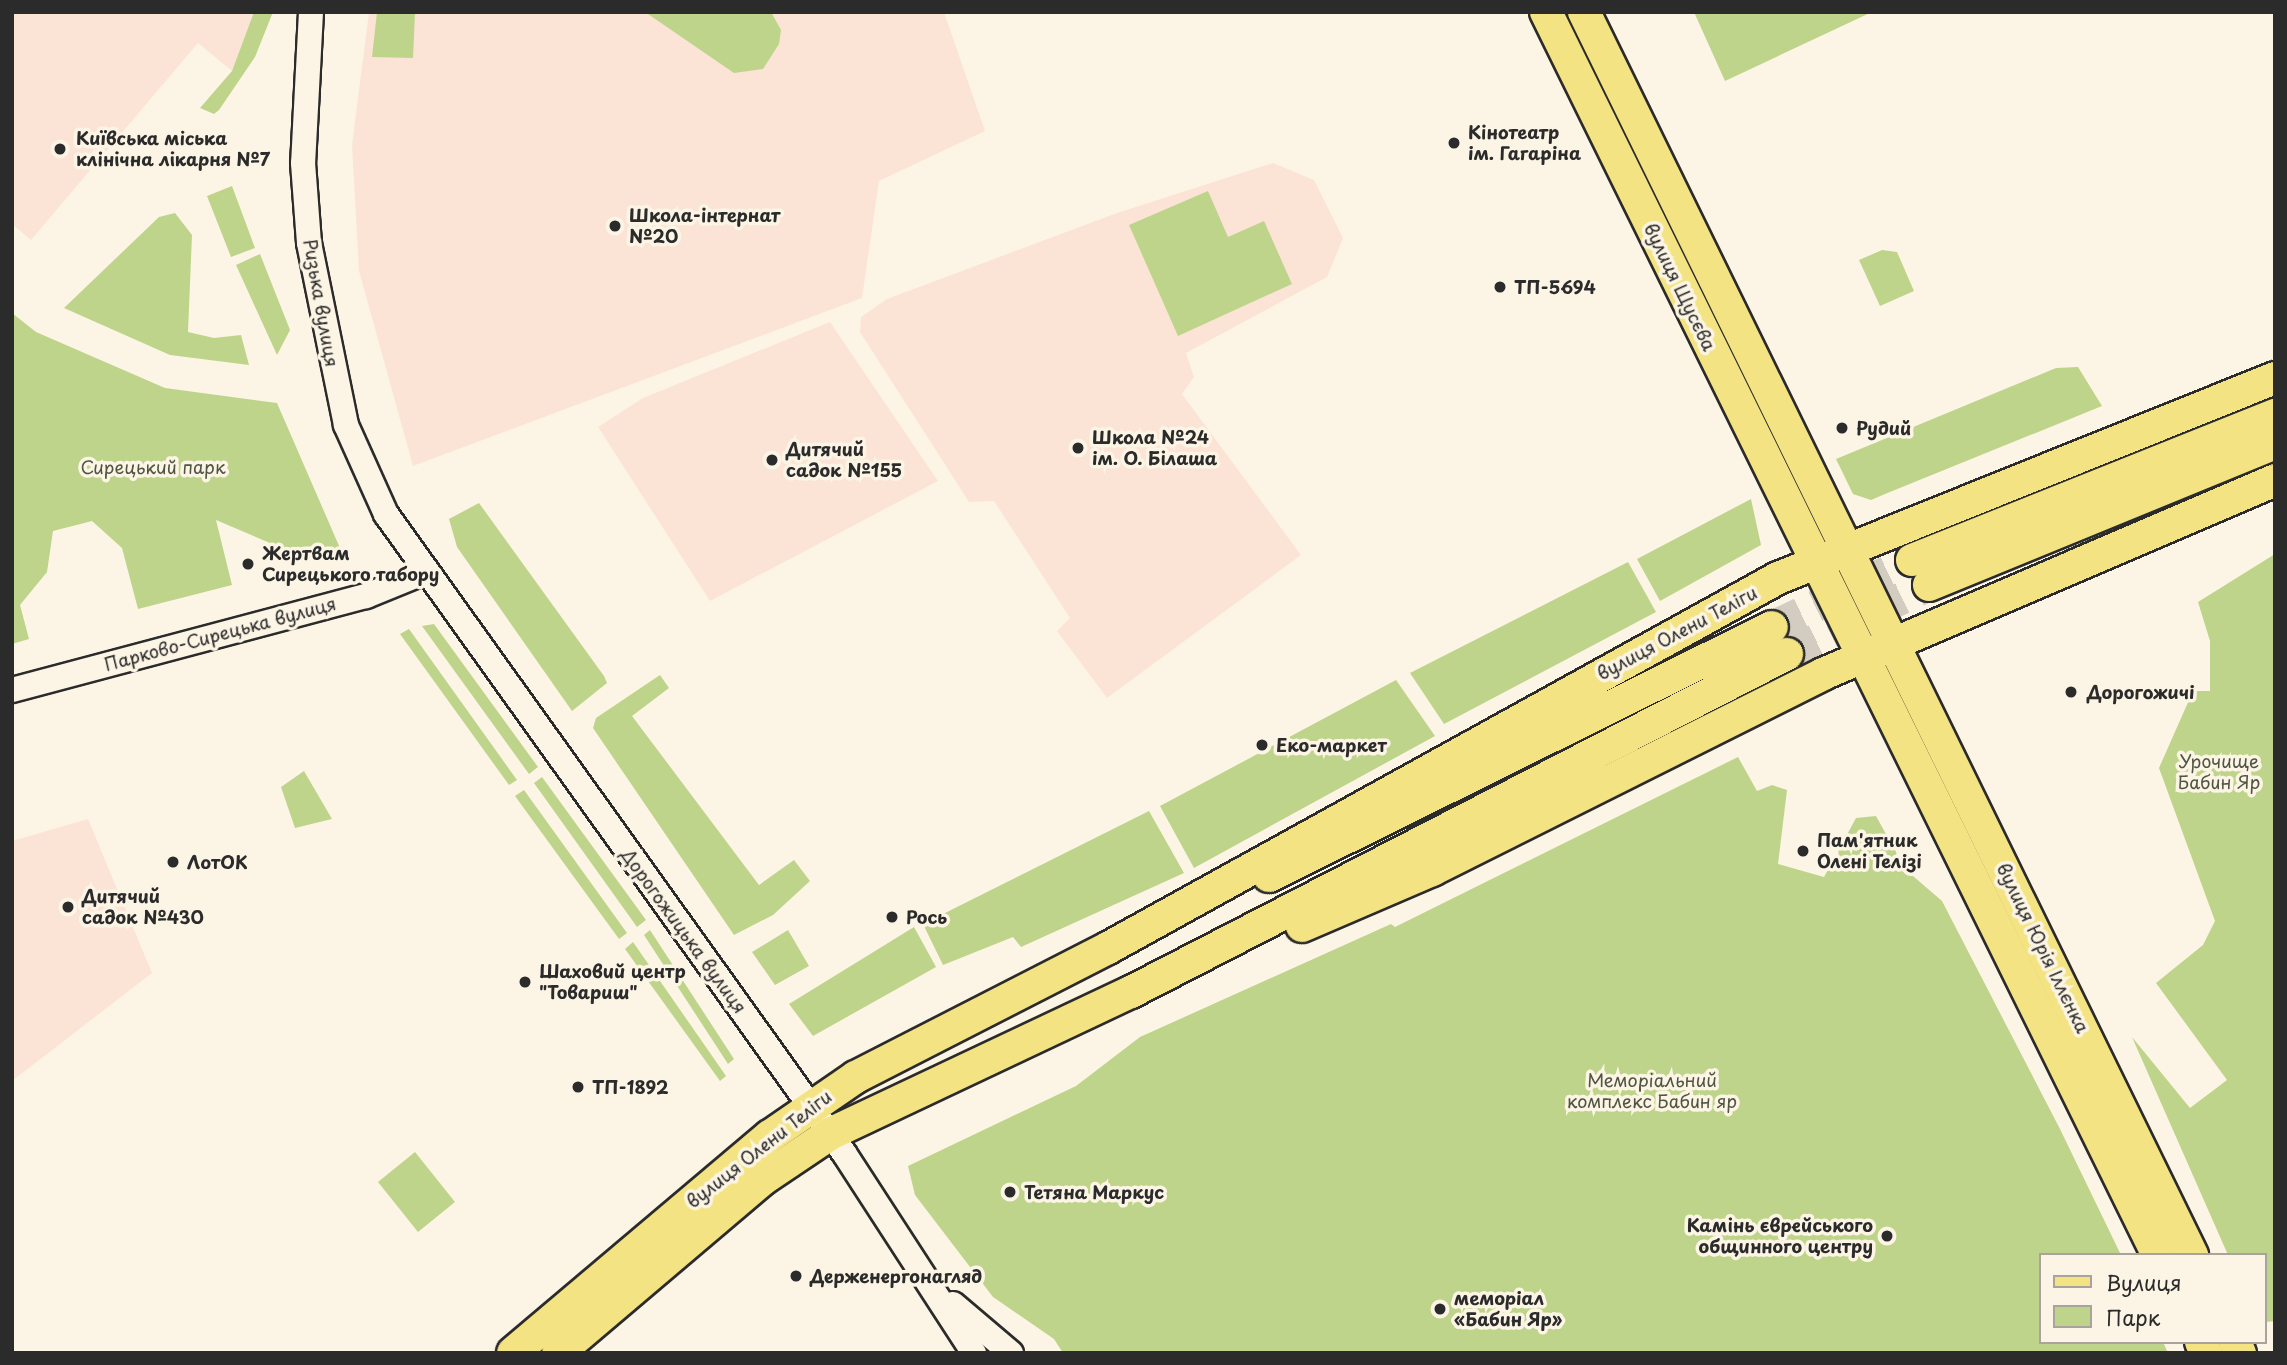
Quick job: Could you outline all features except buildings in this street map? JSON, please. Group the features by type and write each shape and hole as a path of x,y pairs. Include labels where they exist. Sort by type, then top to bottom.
{"main road":[{"name":"вулиця Щусєва","path":"1546,12 1830,555"},
{"name":"вулиця Щусєва","path":"1584,12 1830,555"},
{"name":"вулиця Олени Теліги","path":"513,1353 809,1105 1108,948 1383,791 1830,555 2275,378"},
{"path":"2275,415 1920,573 2275,443"},
{"name":"вулиця Олени Теліги","path":"1130,992 1370,899 1879,648 2275,480"},
{"path":"1830,555 1879,648"},
{"name":"вулиця Олени Теліги","path":"1108,948 1413,808 1772,627"},
{"name":"вулиця Юрія Іллєнка","path":"1879,648 2157,1253"},
{"name":"вулиця Юрія Іллєнка","path":"1879,648 2191,1253"},
{"name":"вулиця Олени Теліги","path":"558,1353 763,1179 830,1134 1130,992 1787,654"}],"street":[{"name":"Ризька вулиця","path":"311,12 303,163 321,314 351,437 386,514 425,572"},
{"name":"Парково-Сирецька вулиця","path":"12,690 366,596 425,572"},
{"name":"Дорогожицька вулиця","path":"425,572 830,1134 939,1293 974,1353"},
{"name":"Дорогожицька вулиця","path":"939,1293 1012,1353"}],"shaded area":[{"name":"Київська міська клінічна лікарня №7","path":"12,12 254,12 232,71 198,43 31,240 12,224"},
{"name":"Школа-інтернат №20","path":"369,12 944,12 985,131 879,181 862,298 413,466 359,271 352,145"},
{"name":"Школа №24 ім. О. Білаша","path":"1273,163 1314,180 1343,238 1327,277 1186,353 1194,377 1182,394 1301,555 1107,698 1057,631 1070,618 994,501 969,502 860,332 861,317 887,299 1117,213"},
{"name":"Дитячий садок №155","path":"830,322 938,481 710,601 598,427 643,398"},
{"name":"Дитячий садок №430","path":"88,819 152,973 12,1081 12,841"}],"green space":[{"path":"254,12 273,12 255,57 219,110 214,114 200,108 232,71"},
{"path":"377,12 415,13 413,58 372,57"},
{"path":"645,12 771,12 781,30 779,44 763,69 734,73"},
{"path":"1694,12 1872,12 1725,81"},
{"path":"232,186 255,248 231,257 207,196"},
{"path":"1208,191 1228,237 1264,221 1292,284 1178,336 1129,225"},
{"path":"175,213 192,235 188,332 214,338 241,335 249,365 170,355 64,308 159,217"},
{"path":"1882,250 1897,252 1914,291 1880,306 1859,260"},
{"path":"260,254 290,330 277,355 236,265"},
{"name":"Сирецький парк","path":"12,313 36,332 165,388 277,403 343,555 317,563 216,520 232,585 138,609 122,548 92,521 53,531 47,572 20,605 29,639 12,644"},
{"path":"2078,367 2102,406 1871,500 1853,494 1836,459 2056,368"},
{"path":"1751,499 1761,545 1660,601 1637,559"},
{"path":"479,503 604,676 607,683 572,711 457,547 449,519"},
{"name":"Урочище Бабин Яр","path":"2275,554 2275,1321 2266,1322 2266,1253 2227,1253 2132,1037 2190,1108 2227,1080 2156,983 2203,945 2215,921 2159,768 2193,691 2210,691 2210,641 2198,602"},
{"path":"1628,562 1656,612 1444,724 1410,673"},
{"path":"434,624 538,767 529,774 422,626"},
{"path":"409,629 517,780 509,785 400,634"},
{"path":"660,675 669,688 632,716 759,885 794,860 810,881 773,915 734,935 593,728 596,718"},
{"path":"1396,680 1435,736 1194,868 1160,806"},
{"name":"Меморіальний комплекс Бабин яр","path":"1738,757 1757,791 1772,785 1787,790 1778,864 1824,877 1856,818 1876,816 1906,870 1942,901 2060,1129 2120,1253 2038,1253 2038,1344 2164,1344 2168,1353 1063,1353 1054,1339 993,1297 915,1195 908,1166 1076,1086 1140,1037 1391,924 1395,927"},
{"path":"304,771 332,819 295,828 281,787"},
{"path":"542,777 646,920 637,927 534,783"},
{"path":"524,790 627,933 619,939 515,796"},
{"path":"1149,811 1184,873 1021,947 1013,937 943,965 923,924"},
{"path":"914,927 936,967 813,1036 789,1004"},
{"path":"650,930 734,1059 728,1064 644,935"},
{"path":"788,930 809,966 775,985 752,952"},
{"path":"633,942 726,1076 720,1081 625,949"},
{"path":"415,1152 455,1202 418,1232 378,1182"}],"tunnel":[{"path":"1772,627 1912,560"},
{"path":"1787,654 1929,585"}],"place":[{"name":"Кінотеатр ім. Гагаріна","path":"1454,143"},
{"name":"Київська міська клінічна лікарня №7","path":"60,149"},
{"name":"Школа-інтернат №20","path":"615,226"},
{"name":"ТП-5694","path":"1500,287"},
{"name":"Рудий","path":"1842,428"},
{"name":"Школа №24 ім. О. Білаша","path":"1078,448"},
{"name":"Дитячий садок №155","path":"772,460"},
{"name":"Жертвам Сирецького табору","path":"248,564"},
{"name":"Дорогожичі","path":"2071,692"},
{"name":"Еко-маркет","path":"1262,745"},
{"name":"Пам'ятник Олені Телізі","path":"1803,851"},
{"name":"ЛотОК","path":"173,862"},
{"name":"Дитячий садок №430","path":"68,907"},
{"name":"Рось","path":"892,917"},
{"name":"Шаховий центр \"Товариш\"","path":"525,982"},
{"name":"ТП-1892","path":"578,1087"},
{"name":"Тетяна Маркус","path":"1010,1192"},
{"name":"Камінь єврейського общинного центру","path":"1887,1236"},
{"name":"Держенергонагляд","path":"796,1276"},
{"name":"меморіал «Бабин Яр»","path":"1440,1309"}]}
